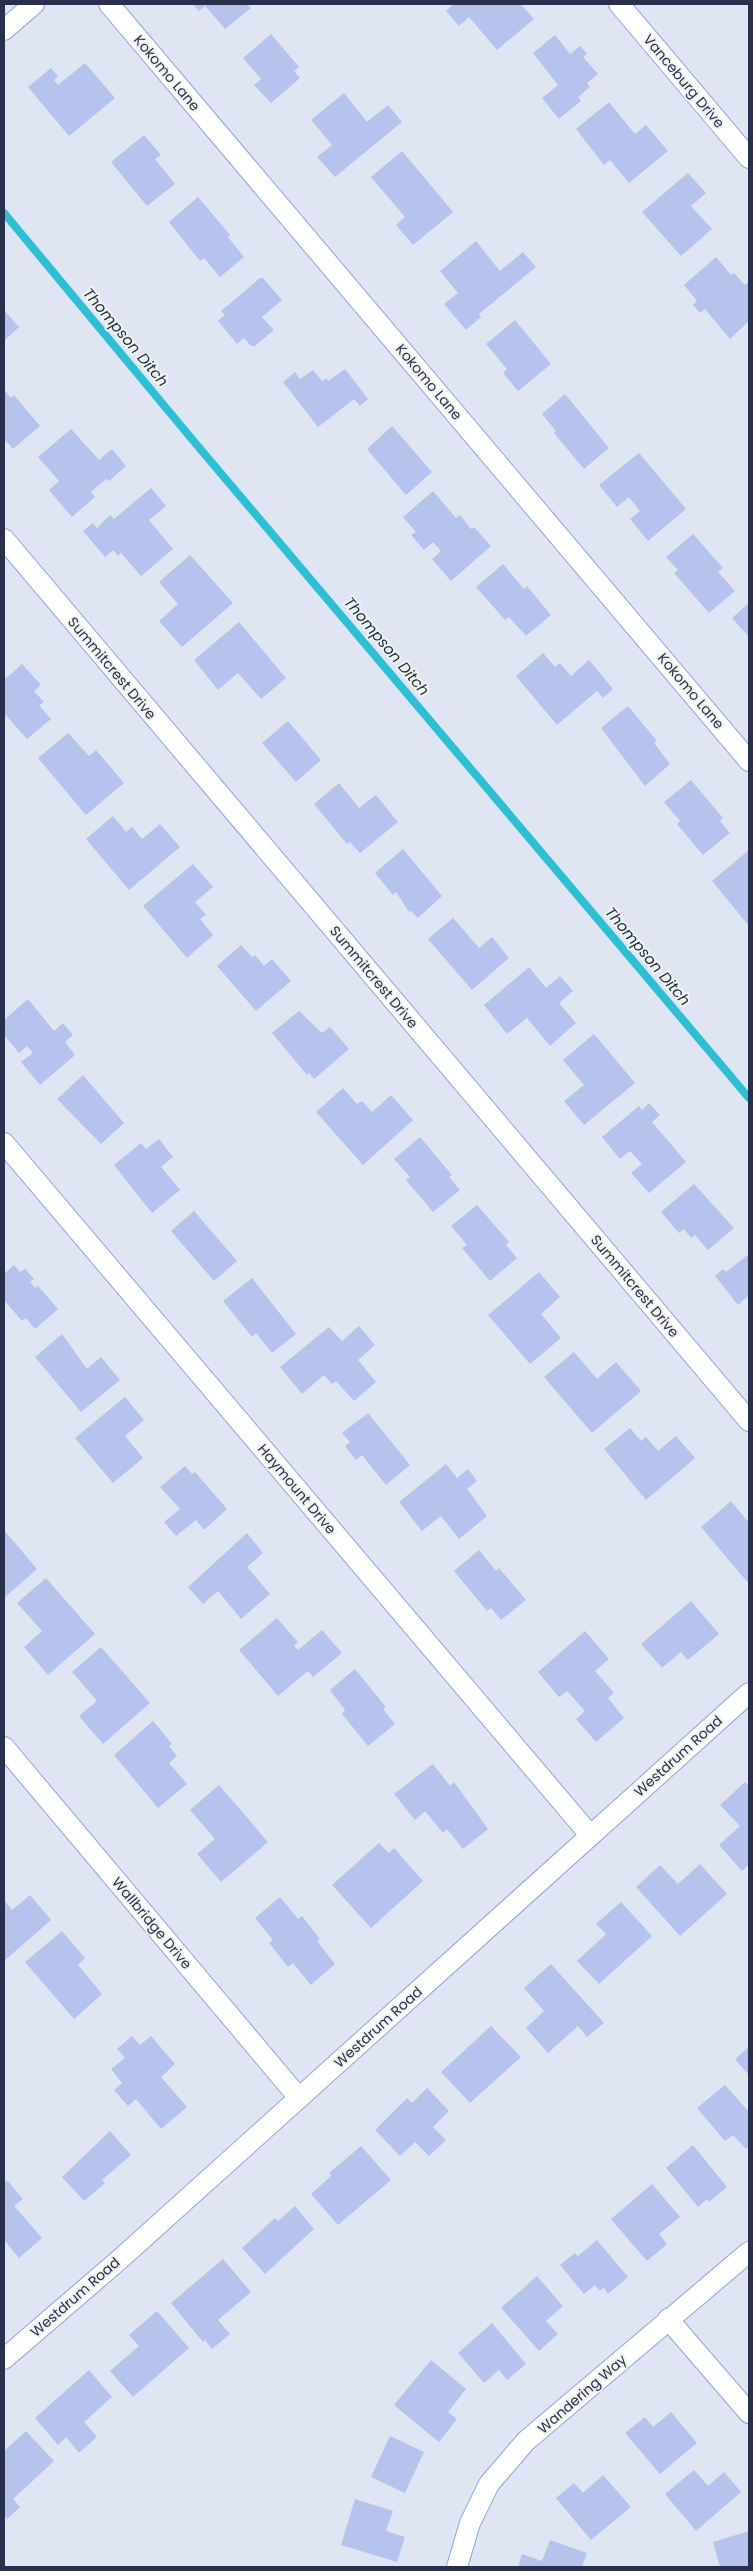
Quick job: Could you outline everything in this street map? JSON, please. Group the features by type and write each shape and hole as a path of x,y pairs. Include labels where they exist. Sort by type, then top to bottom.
{"street":[{"path":"4,30 34,4"},
{"name":"Kokomo Lane","path":"109,4 749,761"},
{"name":"Vanceburg Drive","path":"619,4 749,158"},
{"name":"Summitcrest Drive","path":"4,539 747,1415"},
{"name":"Haymount Drive","path":"4,1143 590,1835"},
{"name":"Westdrum Road","path":"4,2360 299,2098 749,1693"},
{"name":"Wallbridge Drive","path":"4,1747 299,2098"},
{"name":"Wandering Way","path":"457,2567 470,2523 497,2473 526,2441 749,2252"},
{"path":"668,2319 749,2414"}],"building":[{"path":"193,4 247,4 251,8 225,29 205,6 199,11"},
{"path":"454,4 521,4 534,19 497,50 469,17 459,26 446,11"},
{"path":"271,34 299,67 294,71 300,78 271,103 254,85 261,79 243,58"},
{"path":"555,35 570,54 580,46 587,54 583,57 598,74 587,83 590,87 578,97 581,101 559,119 542,98 558,85 533,53"},
{"path":"85,63 115,98 69,136 28,87 51,68 58,76 54,80 58,85"},
{"path":"344,93 367,122 388,105 402,122 335,177 317,157 332,145 311,120"},
{"path":"609,102 635,134 646,125 668,151 629,183 610,160 604,165 576,129"},
{"path":"144,135 161,155 155,159 175,184 147,206 111,162"},
{"path":"402,151 453,212 413,245 396,225 405,217 371,177"},
{"path":"688,173 706,193 691,206 712,229 681,256 642,212"},
{"path":"198,197 230,235 228,237 244,257 220,277 204,258 200,261 169,222"},
{"path":"476,241 500,271 523,252 536,267 479,314 481,317 466,330 444,304 458,293 440,271"},
{"path":"716,257 731,275 734,273 745,285 749,281 749,321 730,339 705,309 700,313 693,305 697,301 684,285"},
{"path":"260,278 263,278 282,300 262,317 274,330 255,346 251,346 244,338 237,344 218,321 225,315 221,311"},
{"path":"4,310 19,327 4,341"},
{"path":"515,320 551,364 518,391 503,373 507,369 486,344"},
{"path":"345,369 368,399 360,406 354,399 318,427 283,382 295,372 300,379 313,370 322,381 327,378 328,381"},
{"path":"4,389 11,398 14,395 40,426 13,449 4,439"},
{"path":"565,394 609,448 584,469 554,433 556,431 542,414"},
{"path":"392,426 432,472 406,495 367,449"},
{"path":"71,429 99,460 112,449 126,466 109,481 106,479 91,492 95,497 72,517 49,490 59,481 38,457"},
{"path":"639,453 686,509 648,541 630,519 640,511 629,497 617,507 599,485"},
{"path":"151,488 166,506 149,520 173,549 141,576 121,553 118,556 113,550 105,557 83,531 93,523 97,528 110,515 114,519"},
{"path":"433,491 456,518 460,515 471,529 474,527 491,546 451,581 432,559 441,551 433,542 424,550 411,535 416,532 403,517"},
{"path":"693,534 723,568 718,572 735,591 709,613 674,573 678,570 666,557"},
{"path":"190,555 233,603 182,647 159,621 178,604 159,582"},
{"path":"503,564 524,589 527,586 551,615 526,636 509,617 505,620 476,587"},
{"path":"749,603 749,637 732,618"},
{"path":"239,622 286,678 261,699 238,673 218,690 194,660"},
{"path":"543,653 555,667 560,663 571,676 589,660 613,689 603,698 597,691 557,725 516,676"},
{"path":"22,664 41,685 34,691 44,702 39,705 51,719 27,739 4,713 4,680"},
{"path":"628,706 657,741 654,743 670,764 645,786 601,728"},
{"path":"288,721 321,760 296,782 262,743"},
{"path":"68,733 89,756 96,750 124,783 86,815 38,758"},
{"path":"691,780 723,818 720,821 730,833 703,855 677,824 680,821 664,802"},
{"path":"339,783 359,808 376,795 398,822 360,853 350,842 347,844 314,804"},
{"path":"113,816 126,832 132,827 142,839 160,824 180,847 129,890 86,839"},
{"path":"403,849 442,896 418,918 411,911 409,912 396,892 393,895 375,873"},
{"path":"749,850 749,926 712,881"},
{"path":"193,864 213,887 195,902 206,915 200,919 213,935 187,958 143,906"},
{"path":"453,918 479,948 492,937 509,958 472,990 428,939"},
{"path":"241,945 252,957 255,955 264,966 272,959 291,981 256,1011 217,966"},
{"path":"529,967 546,988 560,976 573,991 559,1003 576,1023 550,1046 527,1018 507,1034 484,1005"},
{"path":"28,999 54,1031 63,1023 73,1035 65,1042 75,1055 40,1085 21,1062 33,1053 27,1046 19,1053 4,1035 4,1020"},
{"path":"299,1011 322,1033 330,1027 349,1049 314,1079 309,1073 307,1075 272,1033"},
{"path":"594,1034 635,1083 584,1125 564,1101 584,1085 563,1060"},
{"path":"83,1075 124,1123 101,1144 57,1099"},
{"path":"343,1088 357,1104 362,1101 372,1112 391,1095 413,1120 363,1165 316,1112"},
{"path":"649,1103 660,1115 652,1122 686,1162 649,1193 631,1173 642,1164 630,1151 620,1159 602,1137 639,1106 642,1110"},
{"path":"420,1137 452,1175 449,1177 460,1190 433,1212 406,1180 410,1177 394,1159"},
{"path":"159,1139 173,1157 161,1167 180,1190 152,1213 114,1165 141,1143 146,1149"},
{"path":"694,1184 734,1228 708,1250 695,1235 691,1238 684,1229 679,1233 661,1212"},
{"path":"477,1205 509,1242 506,1245 517,1258 490,1281 462,1248 467,1245 451,1226"},
{"path":"194,1211 237,1261 214,1281 171,1231"},
{"path":"749,1254 749,1295 738,1305 715,1276 723,1269 726,1272"},
{"path":"14,1265 20,1272 25,1269 34,1279 30,1282 35,1288 38,1286 58,1309 35,1329 26,1318 22,1321 4,1300 4,1274"},
{"path":"539,1272 560,1297 541,1314 561,1338 530,1364 488,1315"},
{"path":"252,1278 296,1334 272,1353 256,1333 252,1337 223,1301"},
{"path":"359,1326 375,1345 358,1360 376,1382 354,1401 336,1381 332,1384 324,1375 302,1394 280,1367 329,1327 342,1341"},
{"path":"62,1334 87,1369 101,1357 120,1380 81,1412 35,1357"},
{"path":"574,1352 597,1379 616,1362 641,1391 592,1433 544,1377"},
{"path":"125,1397 144,1420 125,1436 143,1458 113,1483 75,1438"},
{"path":"368,1413 410,1465 386,1485 362,1455 356,1460 345,1446 350,1442 342,1433"},
{"path":"630,1428 641,1441 646,1437 658,1451 676,1436 695,1458 646,1500 604,1449"},
{"path":"446,1464 457,1478 468,1469 477,1481 467,1489 487,1516 459,1539 441,1516 422,1531 399,1502"},
{"path":"185,1466 192,1474 195,1472 227,1509 204,1530 196,1520 176,1536 164,1522 180,1509 160,1487"},
{"path":"731,1501 749,1523 749,1584 701,1527"},
{"path":"4,1530 37,1569 4,1598"},
{"path":"247,1533 263,1553 247,1567 270,1594 241,1619 218,1591 203,1604 188,1587"},
{"path":"479,1550 496,1571 499,1568 526,1600 501,1620 491,1608 487,1611 454,1571"},
{"path":"46,1578 95,1634 48,1675 24,1647 42,1631 17,1603"},
{"path":"691,1601 719,1634 688,1660 681,1652 662,1668 641,1644"},
{"path":"277,1618 298,1642 294,1646 298,1650 322,1630 342,1653 313,1677 308,1671 278,1696 239,1650"},
{"path":"585,1631 609,1659 595,1671 614,1693 608,1698 624,1718 596,1742 576,1719 585,1711 567,1691 559,1697 538,1672"},
{"path":"101,1647 150,1703 103,1744 79,1716 97,1701 72,1672"},
{"path":"355,1669 386,1707 383,1709 395,1724 368,1746 342,1714 345,1710 330,1690"},
{"path":"153,1721 172,1744 169,1746 177,1756 169,1763 187,1784 158,1808 114,1755"},
{"path":"433,1764 450,1786 454,1782 488,1829 463,1849 447,1829 443,1833 425,1811 415,1820 394,1794"},
{"path":"745,1782 749,1786 749,1864 742,1871 719,1845 740,1826 720,1805"},
{"path":"219,1785 268,1842 221,1882 197,1854 215,1839 190,1810"},
{"path":"379,1843 389,1853 394,1848 423,1881 371,1928 332,1885"},
{"path":"700,1864 727,1894 680,1936 636,1887 660,1865 678,1884"},
{"path":"30,1895 51,1920 4,1961 4,1900 12,1910"},
{"path":"280,1897 298,1919 302,1916 320,1939 317,1941 335,1964 311,1985 293,1963 288,1967 269,1943 273,1940 255,1918"},
{"path":"621,1902 652,1936 599,1984 577,1961 606,1934 596,1924"},
{"path":"62,1931 85,1958 78,1965 102,1994 74,2019 25,1962"},
{"path":"551,1964 604,2023 587,2037 578,2026 548,2053 526,2028 544,2011 524,1988"},
{"path":"491,2026 521,2057 470,2103 441,2072"},
{"path":"132,2036 140,2045 151,2036 175,2064 161,2077 187,2107 161,2129 136,2099 128,2106 114,2090 122,2083 111,2069 125,2058 117,2049"},
{"path":"749,2047 749,2075 735,2059"},
{"path":"725,2085 749,2112 749,2146 746,2149 733,2135 725,2141 697,2108"},
{"path":"427,2088 449,2111 433,2127 446,2140 429,2156 415,2142 400,2156 375,2130 407,2098 412,2103"},
{"path":"110,2131 131,2155 102,2180 105,2183 84,2201 62,2177"},
{"path":"693,2145 727,2187 709,2202 707,2199 698,2207 666,2168"},
{"path":"361,2146 391,2180 338,2225 311,2194 331,2176 329,2173"},
{"path":"7,2180 23,2199 14,2206 42,2238 19,2258 4,2240 4,2183"},
{"path":"652,2184 680,2217 659,2234 667,2244 647,2261 611,2219"},
{"path":"295,2206 314,2229 265,2274 242,2248 275,2218 278,2221"},
{"path":"597,2240 628,2277 608,2294 604,2288 600,2291 595,2285 584,2294 560,2265 575,2253 578,2256"},
{"path":"223,2259 251,2292 218,2320 230,2334 212,2349 205,2340 203,2342 171,2303"},
{"path":"537,2276 563,2306 546,2321 558,2334 539,2351 501,2308"},
{"path":"157,2311 189,2348 133,2397 110,2371 139,2346 129,2335"},
{"path":"492,2323 526,2364 507,2380 499,2370 484,2383 458,2353"},
{"path":"431,2360 466,2389 448,2412 457,2419 439,2442 394,2405"},
{"path":"89,2370 112,2397 84,2422 97,2437 79,2453 66,2437 58,2445 35,2418"},
{"path":"671,2412 697,2443 660,2474 625,2433 645,2417 653,2427"},
{"path":"26,2431 54,2461 13,2499 20,2507 7,2519 4,2515 4,2451"},
{"path":"390,2436 424,2452 405,2493 371,2477"},
{"path":"694,2470 708,2486 724,2472 741,2492 696,2531 665,2494"},
{"path":"603,2475 631,2507 591,2540 556,2498 574,2483 583,2493"},
{"path":"355,2499 393,2511 386,2531 405,2537 397,2562 341,2545"},
{"path":"749,2531 749,2567 720,2567 713,2542"},
{"path":"550,2540 587,2553 582,2567 518,2567 522,2554 542,2561"}],"waterway":[{"name":"Thompson Ditch","path":"4,213 191,438 749,1098"}]}
